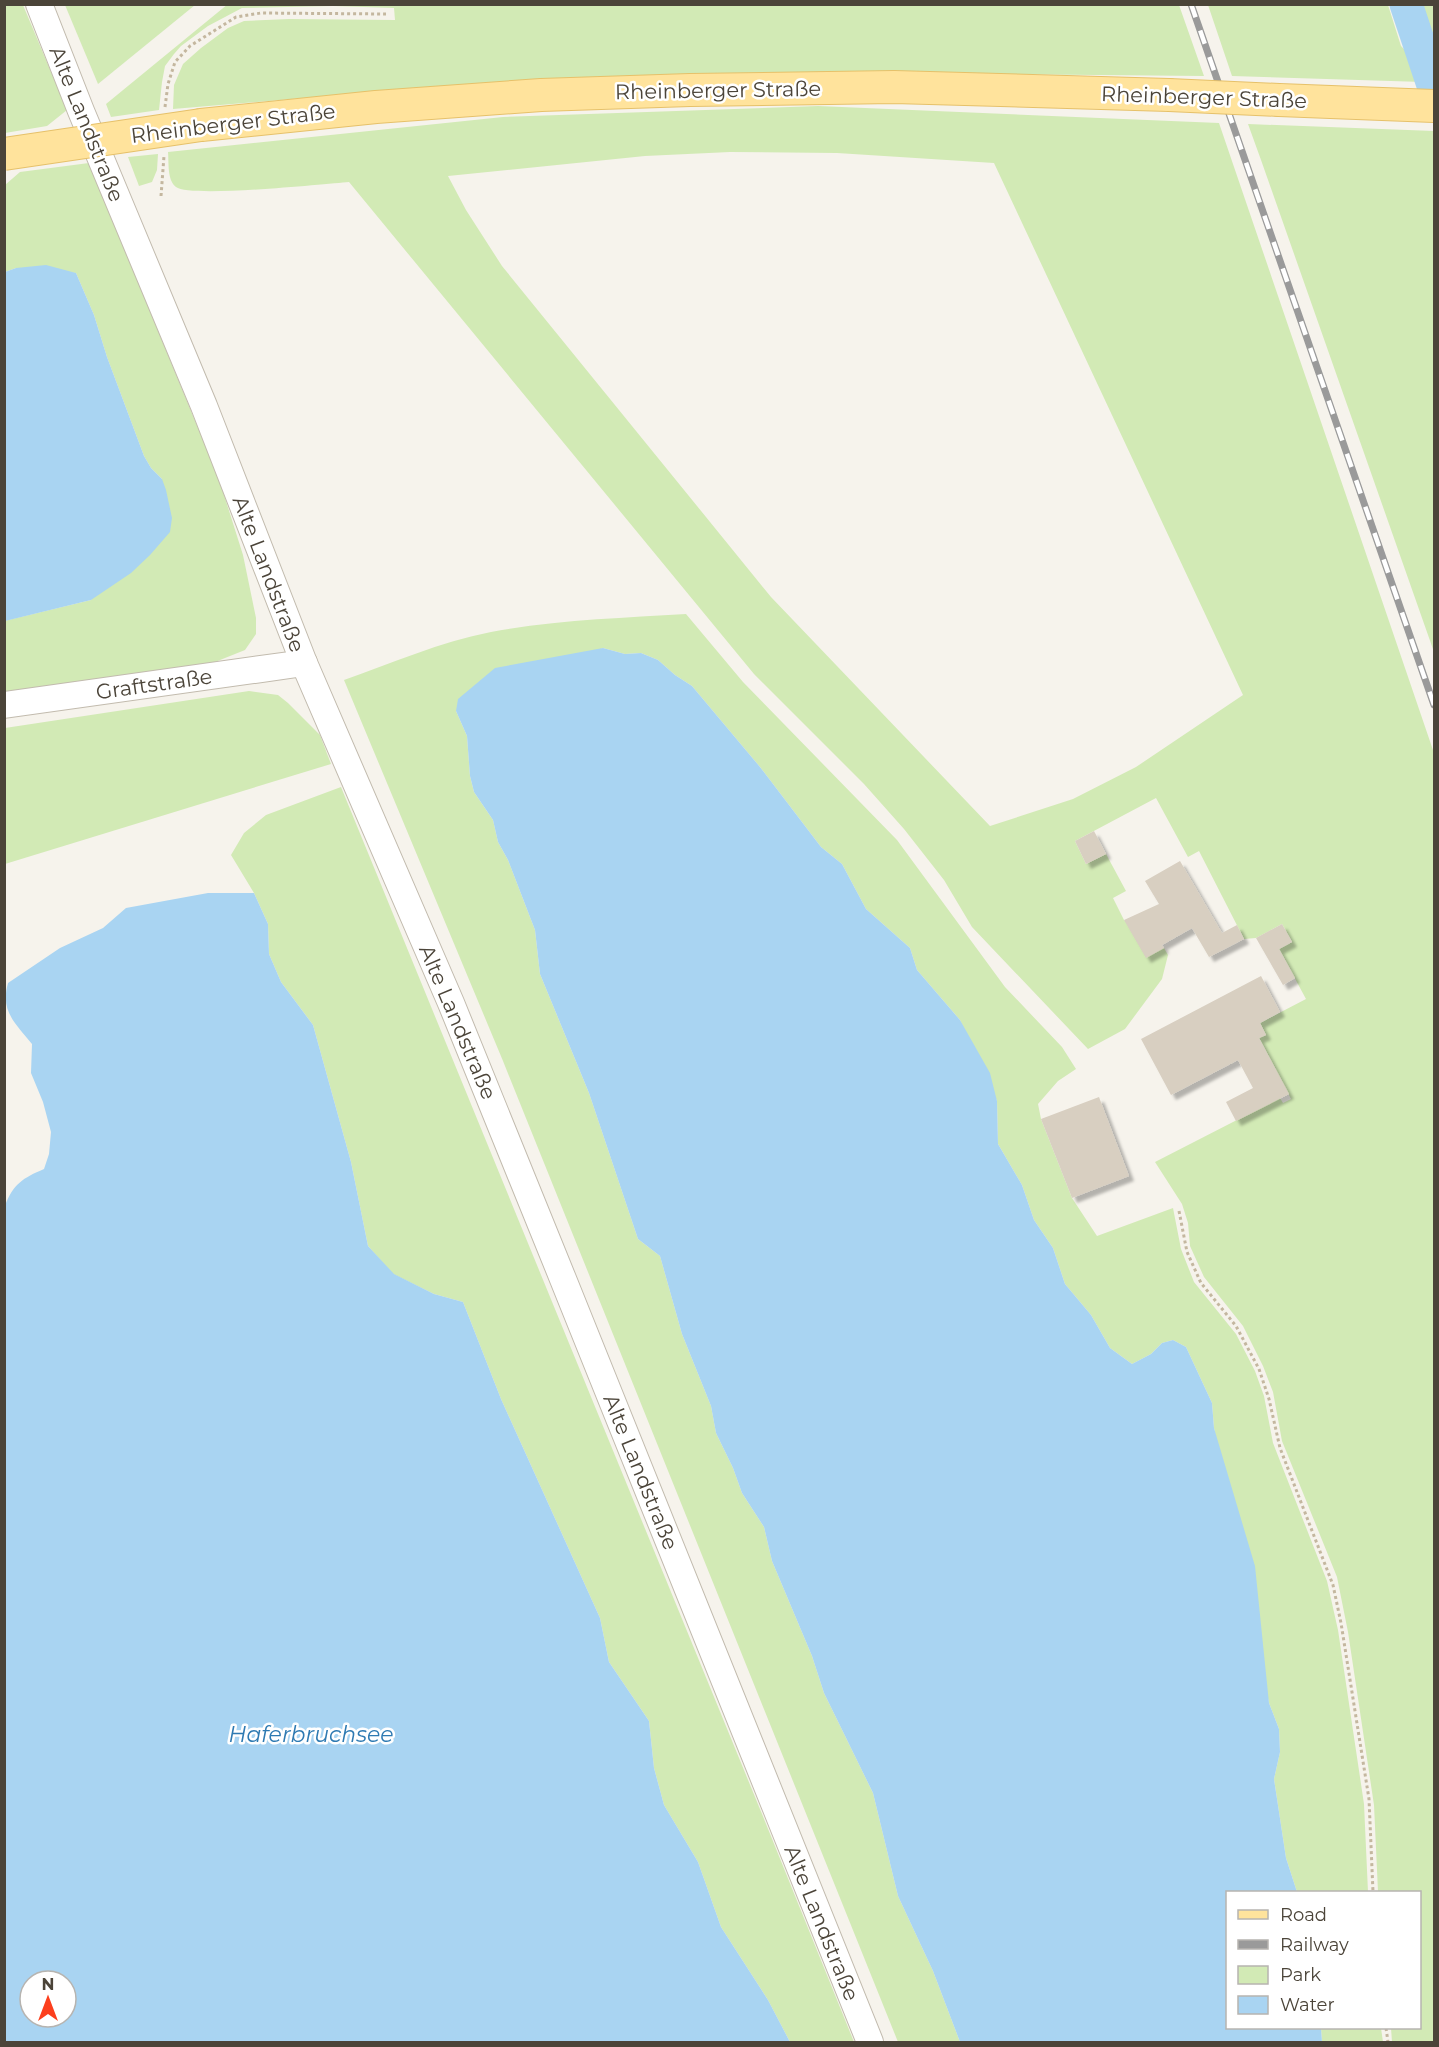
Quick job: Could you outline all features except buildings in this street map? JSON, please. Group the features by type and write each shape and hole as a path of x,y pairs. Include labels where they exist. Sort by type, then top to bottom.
{"main road":[{"name":"Rheinberger Straße","path":"4,154 201,125 376,107 541,95 894,87 1434,106"}],"street":[{"name":"Alte Landstraße","path":"39,4 204,406 304,663 451,1003 870,2043"},
{"name":"Graftstraße","path":"4,705 304,663"}],"path":[{"path":"165,108 168,84 175,62 190,46 236,17 261,13 386,14"},
{"path":"161,196 164,155"},
{"path":"1179,1211 1187,1252 1201,1283 1236,1326 1259,1369 1280,1448 1333,1585 1369,1799 1373,1891"}],"green space":[{"path":"228,4 1179,5 1204,76 868,73 553,80 457,85 173,109 174,85 183,64 228,28 244,21 395,20 394,8 333,6 242,8 208,26 174,54 165,66 159,110 111,117 106,104"},
{"path":"5,5 23,5 67,110 47,126 5,133"},
{"path":"65,5 195,5 98,84"},
{"path":"1208,5 1388,5 1401,46 1416,61 1423,82 1232,76"},
{"path":"1420,5 1434,5 1434,45"},
{"path":"818,106 1219,123 1434,753 1434,2042 1392,2042 1391,2029 1421,2029 1421,1891 1378,1891 1374,1805 1348,1632 1337,1577 1282,1441 1273,1392 1263,1366 1243,1326 1204,1277 1190,1246 1188,1223 1182,1204 1155,1162 1280,1098 1283,1103 1291,1099 1259,1038 1266,1035 1260,1023 1306,999 1279,949 1292,942 1282,924 1256,938 1244,939 1199,851 1188,857 1156,798 1075,841 1086,864 1106,854 1126,891 1113,898 1124,920 1164,948 1168,955 1162,979 1125,1029 1088,1049 972,927 944,880 904,829 864,784 754,674 349,182 230,191 186,190 173,184 168,152 503,117","holes":["730,152 837,153 994,163 1243,695 1136,767 1073,799 990,826 771,597 502,266 466,210 448,176 645,156"]},
{"path":"1248,124 1434,131 1434,652 1261,160"},
{"path":"158,154 157,170 152,182 139,186 128,157"},
{"path":"89,163 219,479 243,555 256,618 256,634 245,650 215,662 5,692 4,621 91,600 162,479 151,468 144,456 94,315 76,273 16,268 5,272 5,185 20,172"},
{"path":"686,614 743,682 897,840 1005,987 1062,1047 1076,1069 1058,1081 1038,1104 1041,1119 1072,1198 1097,1236 1173,1208 1181,1249 1194,1282 1236,1334 1255,1371 1264,1396 1273,1443 1327,1581 1338,1630 1364,1804 1368,1891 1297,1891 1286,1858 1274,1779 1280,1752 1279,1729 1269,1703 1214,1428 1212,1403 1186,1347 1173,1340 1162,1343 1151,1354 1132,1364 1110,1348 1091,1315 1065,1284 1053,1248 1034,1220 1022,1185 998,1144 997,1101 960,1020 917,970 910,948 866,909 842,864 821,847 760,767 692,686 658,660 641,653 625,654 603,648 456,711 467,736 470,776 474,792 493,820 498,842 508,860 535,930 540,974 589,1093 638,1239 660,1256 682,1334 711,1406 716,1433 742,1493 764,1527 772,1561 812,1656 824,1693 873,1793 898,1896 933,1971 960,2042 898,2042 503,1061 344,680 472,636 515,628 613,618"},
{"path":"249,691 278,695 288,703 320,735 331,764 5,864 5,728"},
{"path":"341,787 854,2042 790,2042 768,2000 721,1927 698,1862 664,1805 654,1768 649,1721 609,1662 600,1618 501,1399 463,1302 434,1294 393,1274 368,1246 351,1162 313,1025 281,982 269,954 268,924 254,893 231,855 244,833 266,815"},
{"path":"1321,2029 1381,2029 1383,2042 1322,2042"}],"water":[{"path":"46,265 76,273 94,315 144,456 151,468 162,479 172,518 170,532 150,555 131,573 91,600 5,621 5,272 16,268"},
{"path":"603,648 625,654 641,653 658,660 692,686 760,767 821,847 842,864 866,909 910,948 917,970 960,1020 990,1073 997,1101 998,1144 1022,1185 1034,1220 1053,1248 1065,1284 1091,1315 1110,1348 1132,1364 1151,1354 1162,1343 1173,1340 1186,1347 1212,1403 1214,1428 1255,1566 1269,1703 1279,1729 1280,1752 1274,1779 1286,1858 1297,1891 1226,1891 1226,2029 1321,2029 1322,2042 960,2042 933,1971 898,1896 873,1793 824,1693 812,1656 772,1561 764,1527 742,1493 716,1433 711,1406 682,1334 660,1256 638,1239 589,1093 540,974 535,930 508,860 498,842 493,820 474,792 470,776 467,736 456,711 458,699 495,668"},
{"name":"Haferbruchsee","path":"208,893 254,893 268,924 269,954 281,982 313,1025 351,1162 368,1246 394,1274 434,1294 463,1302 501,1399 600,1618 609,1662 649,1721 654,1768 664,1805 698,1862 721,1927 768,2000 790,2042 5,2042 5,1206 15,1187 30,1175 44,1169 49,1154 51,1132 43,1102 31,1073 32,1044 11,1016 6,993 8,983 60,948 103,928 126,908"}],"waterway":[{"path":"1406,4 1434,88"}],"railway":[{"path":"1191,4 1434,705"}]}
